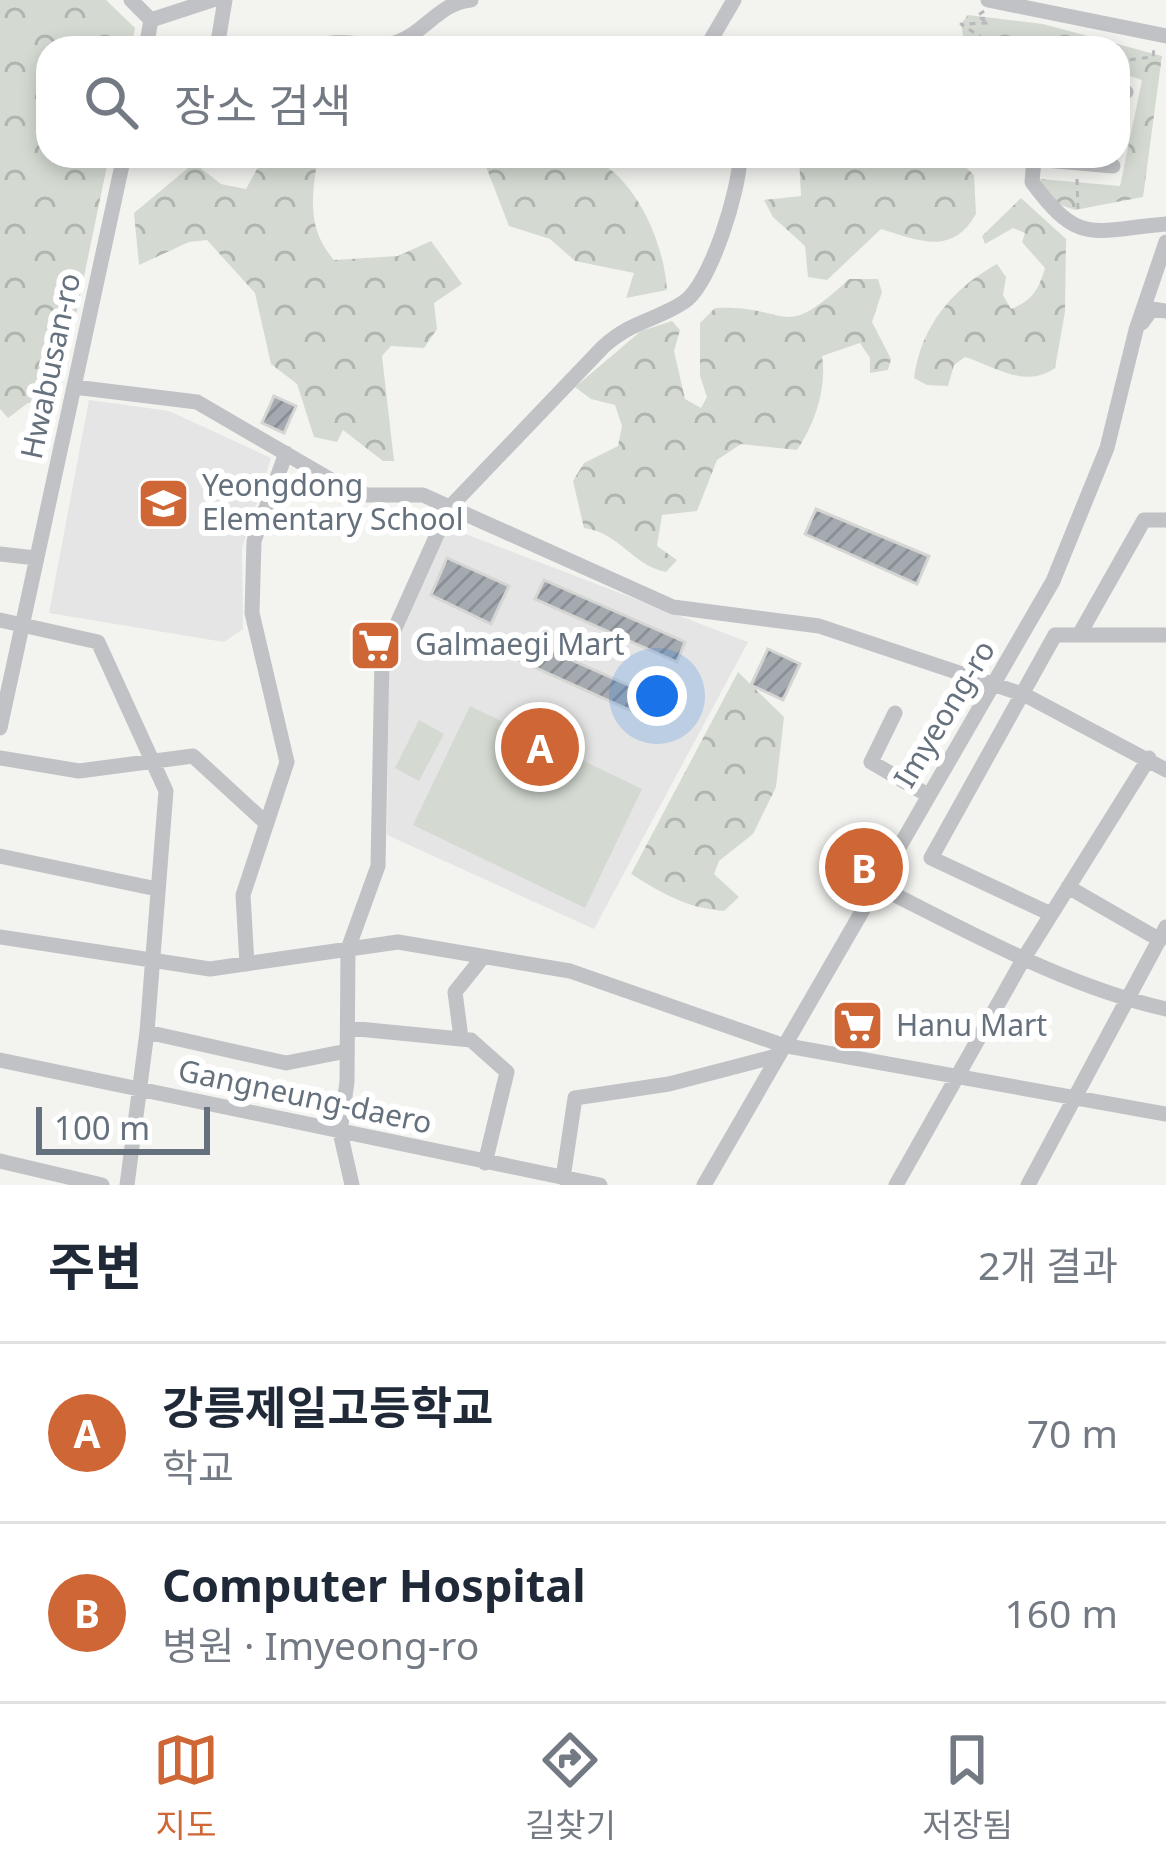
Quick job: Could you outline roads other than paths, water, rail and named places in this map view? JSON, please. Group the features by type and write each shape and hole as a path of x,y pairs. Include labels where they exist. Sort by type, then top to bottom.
{"street":[{"path":"131,0 152,20"},
{"path":"152,20 212,0"},
{"path":"219,36 225,0"},
{"path":"405,36 456,1 471,0"},
{"path":"714,36 734,0"},
{"path":"988,0 1160,43"},
{"path":"149,36 152,20"},
{"path":"721,24 722,36"},
{"name":"Hwabusan-ro","path":"0,728 121,168"},
{"path":"352,1185 340,1132 348,949 378,866 382,657 449,508 629,324 686,302 698,286 726,218 737,168"},
{"path":"1033,168 1033,182 1060,219 1078,231 1166,224"},
{"name":"Imyeong-ro","path":"704,1185 1077,532 1107,448 1136,330 1166,242"},
{"path":"1136,330 1152,309 1166,311"},
{"path":"74,387 197,402 367,496 423,495 673,607 819,626 992,688 1025,695 1166,770"},
{"path":"247,964 243,895 286,762 252,614 254,541 286,453"},
{"path":"1079,635 1144,520 1166,520"},
{"path":"0,554 36,558"},
{"path":"0,620 98,642 166,791 147,1032 128,1185"},
{"path":"1051,914 931,858 1055,635 1166,635"},
{"path":"895,713 871,763 926,794"},
{"path":"0,758 79,771 193,756 266,823"},
{"path":"896,1185 1024,958 1149,758"},
{"path":"0,856 157,889"},
{"path":"874,885 1024,958 1129,1001 1166,1010"},
{"path":"1028,1185 1163,933 1068,887"},
{"path":"0,937 210,969 398,942 570,971 779,1050 961,1075 1166,1114"},
{"path":"461,1038 455,992 482,956"},
{"path":"348,1028 471,1040 507,1072 485,1163"},
{"path":"147,1032 286,1063 347,1051"},
{"path":"557,1180 575,1098 669,1084 779,1050"},
{"name":"Gangneung-daero","path":"0,1060 557,1180 600,1185"},
{"path":"0,1161 102,1185"}],"place":[{"name":"Yeongdong Elementary School","path":"163,503"},
{"name":"Galmaegi Mart","path":"376,645"},
{"name":"강릉제일고등학교","path":"540,747"},
{"name":"Computer Hospital","path":"864,867"},
{"name":"Hanu Mart","path":"857,1026"}]}
